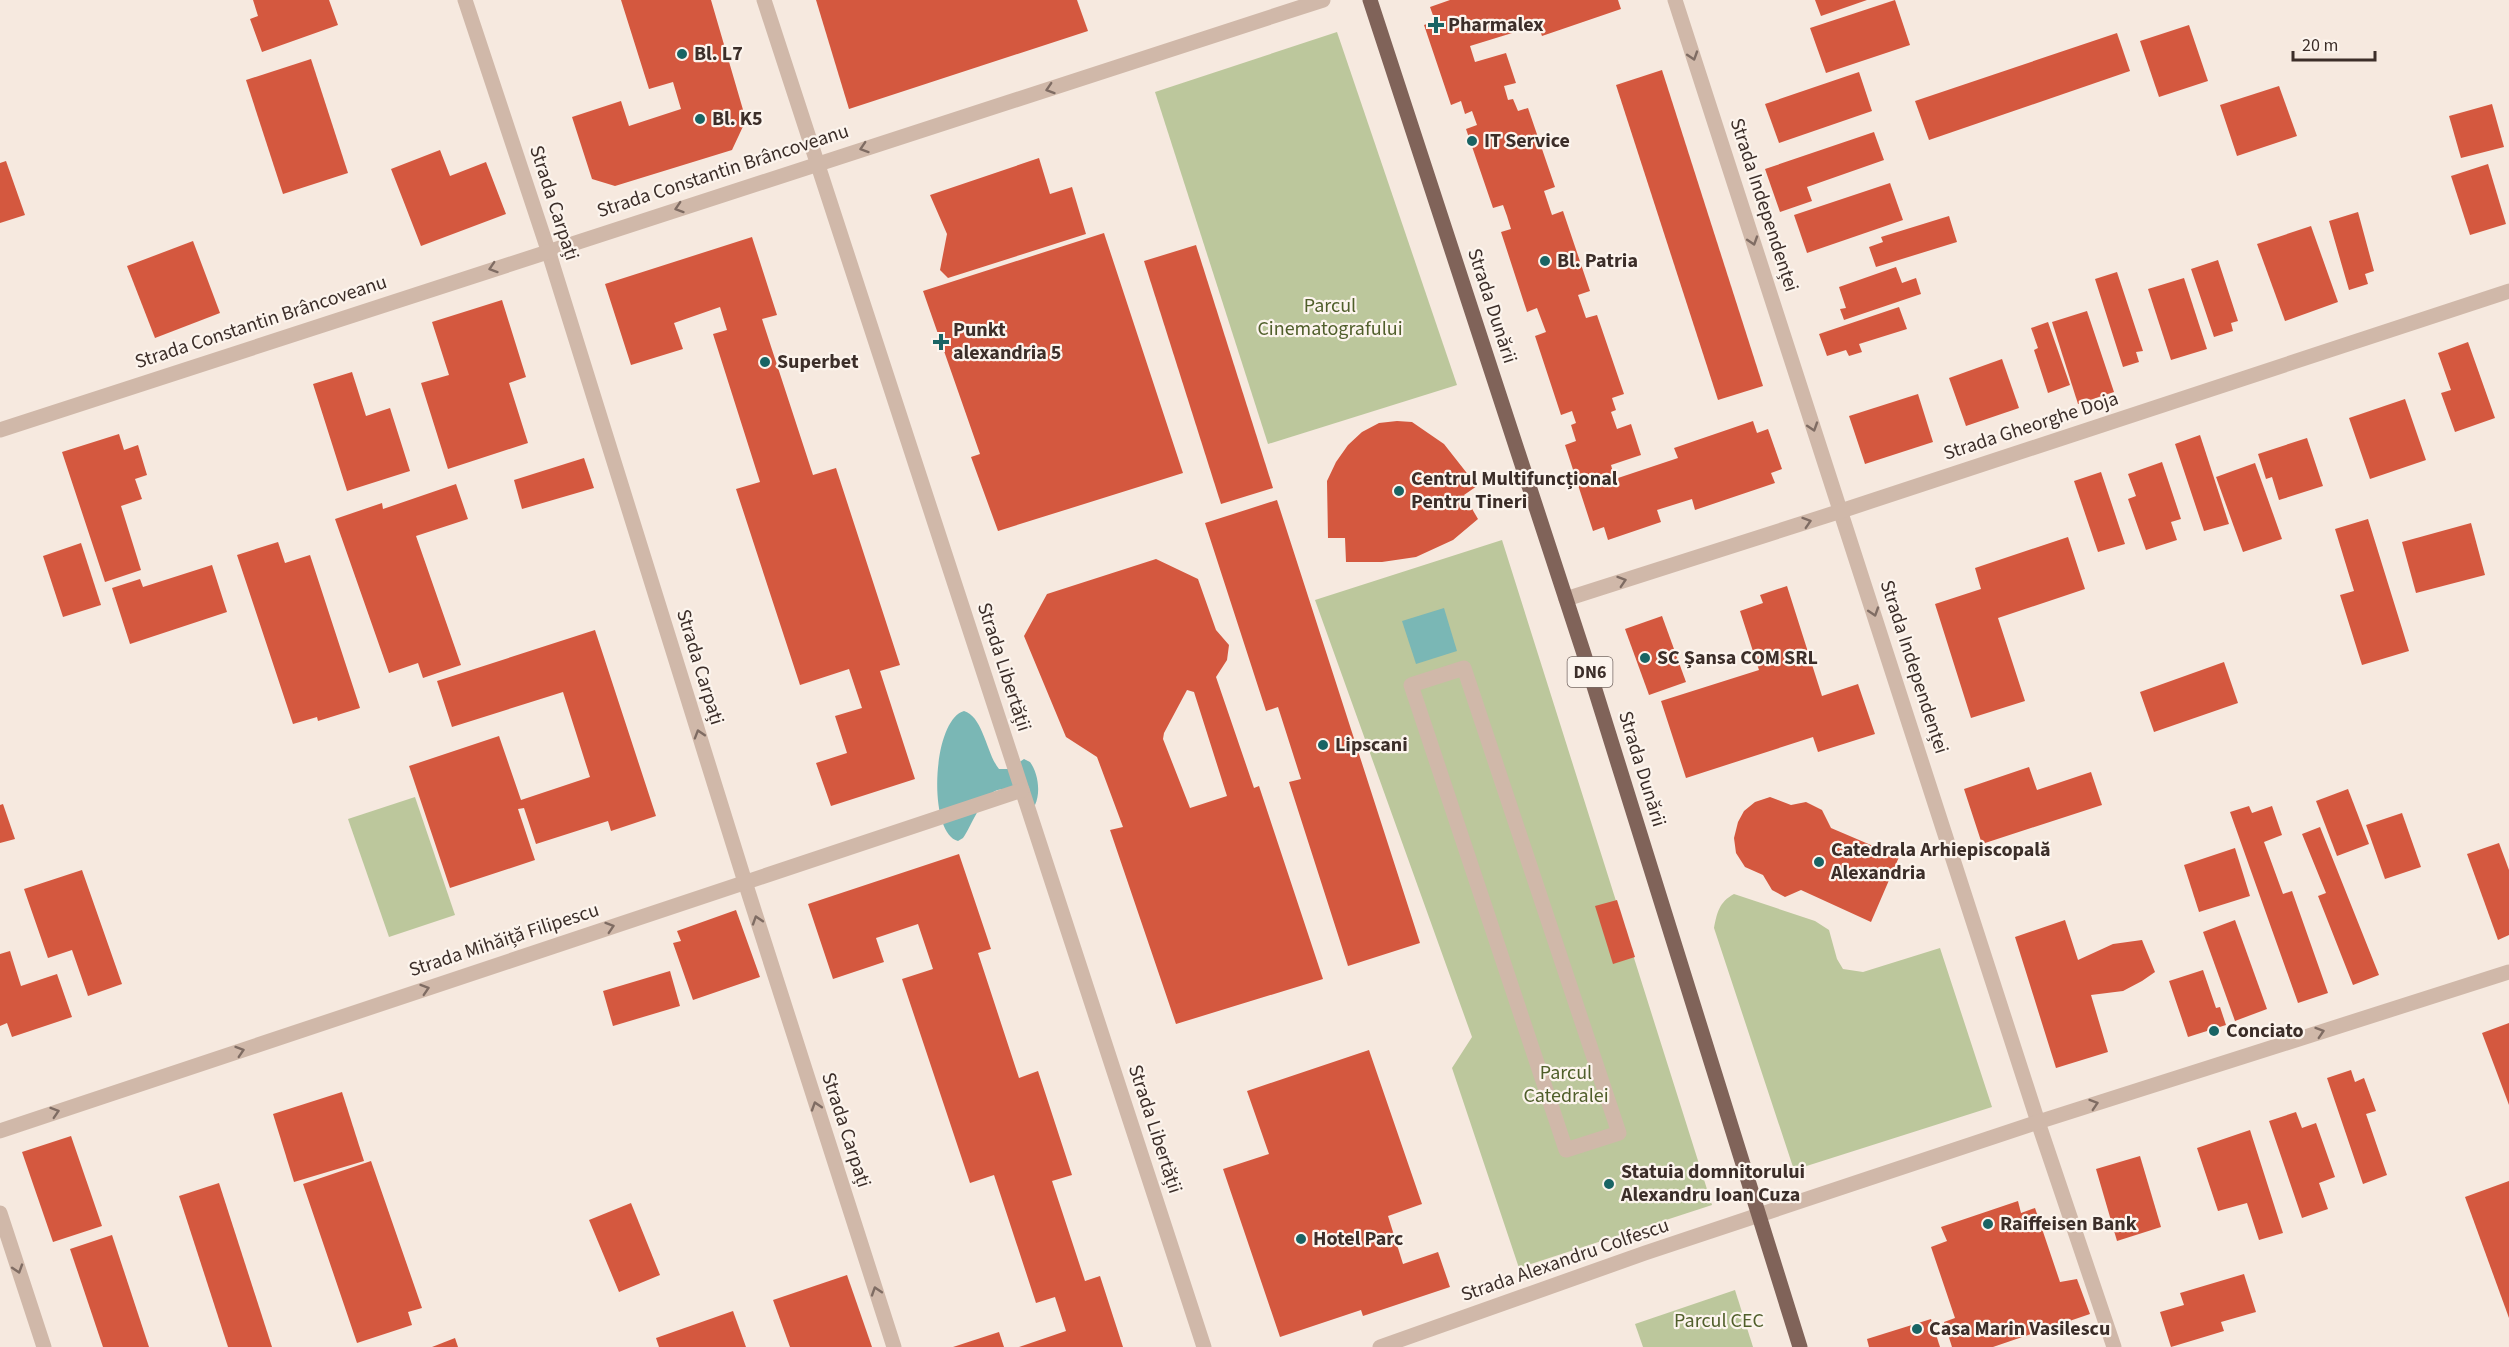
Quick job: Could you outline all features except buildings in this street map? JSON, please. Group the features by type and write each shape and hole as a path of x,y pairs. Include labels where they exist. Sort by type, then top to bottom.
{"main road":[{"name":"Strada Dunării","path":"1370,0 1566,599 1800,1347"}],"street":[{"name":"Strada Carpați","path":"465,0 548,250 745,882 894,1347"},
{"name":"Strada Libertății","path":"764,0 1204,1347"},
{"name":"Strada Constantin Brâncoveanu","path":"0,430 1323,0"},
{"name":"Strada Independenței","path":"1675,0 2038,1122 2114,1347"},
{"name":"Strada Gheorghe Doja","path":"1566,599 2509,291"},
{"path":"1464,668 1619,1132 1566,1150 1411,685 1464,668"},
{"name":"Strada Mihăiță Filipescu","path":"0,1131 1022,790"},
{"name":"Strada Alexandru Colfescu","path":"1380,1347 2038,1122 2509,972"},
{"path":"0,1213 44,1347"}],"green space":[{"name":"Parcul Cinematografului","path":"1337,32 1457,385 1268,444 1155,92"},
{"name":"Parcul Catedralei","path":"1502,540 1712,1205 1519,1268 1452,1068 1472,1037 1315,600"},
{"path":"415,797 455,915 389,937 348,819"},
{"path":"1734,894 1815,921 1829,930 1837,959 1843,969 1863,972 1940,948 1992,1107 1794,1170 1714,928 1722,904"},
{"name":"Parcul CEC","path":"1735,1290 1753,1347 1643,1347 1635,1324"}],"water":[{"path":"1444,608 1457,651 1416,664 1402,621"},
{"path":"964,711 976,720 999,769 1009,769 1024,759 1030,762 1035,772 1038,789 1035,805 1004,790 991,793 980,807 963,838 958,841 948,833 941,819 937,776 945,734 953,719"}],"place":[{"name":"Pharmalex","path":"1436,25"},
{"name":"Bl. L7","path":"682,54"},
{"name":"Bl. K5","path":"700,119"},
{"name":"IT Service","path":"1472,141"},
{"name":"Bl. Patria","path":"1545,261"},
{"name":"Punkt alexandria 5","path":"941,342"},
{"name":"Superbet","path":"765,362"},
{"name":"Centrul Multifuncțional Pentru Tineri","path":"1399,491"},
{"name":"SC Șansa COM SRL","path":"1645,658"},
{"name":"Lipscani","path":"1323,745"},
{"name":"Catedrala Arhiepiscopală Alexandria","path":"1819,862"},
{"name":"Conciato","path":"2214,1031"},
{"name":"Statuia domnitorului Alexandru Ioan Cuza","path":"1609,1184"},
{"name":"Raiffeisen Bank","path":"1988,1224"},
{"name":"Hotel Parc","path":"1301,1239"},
{"name":"Casa Marin Vasilescu","path":"1917,1329"}]}
